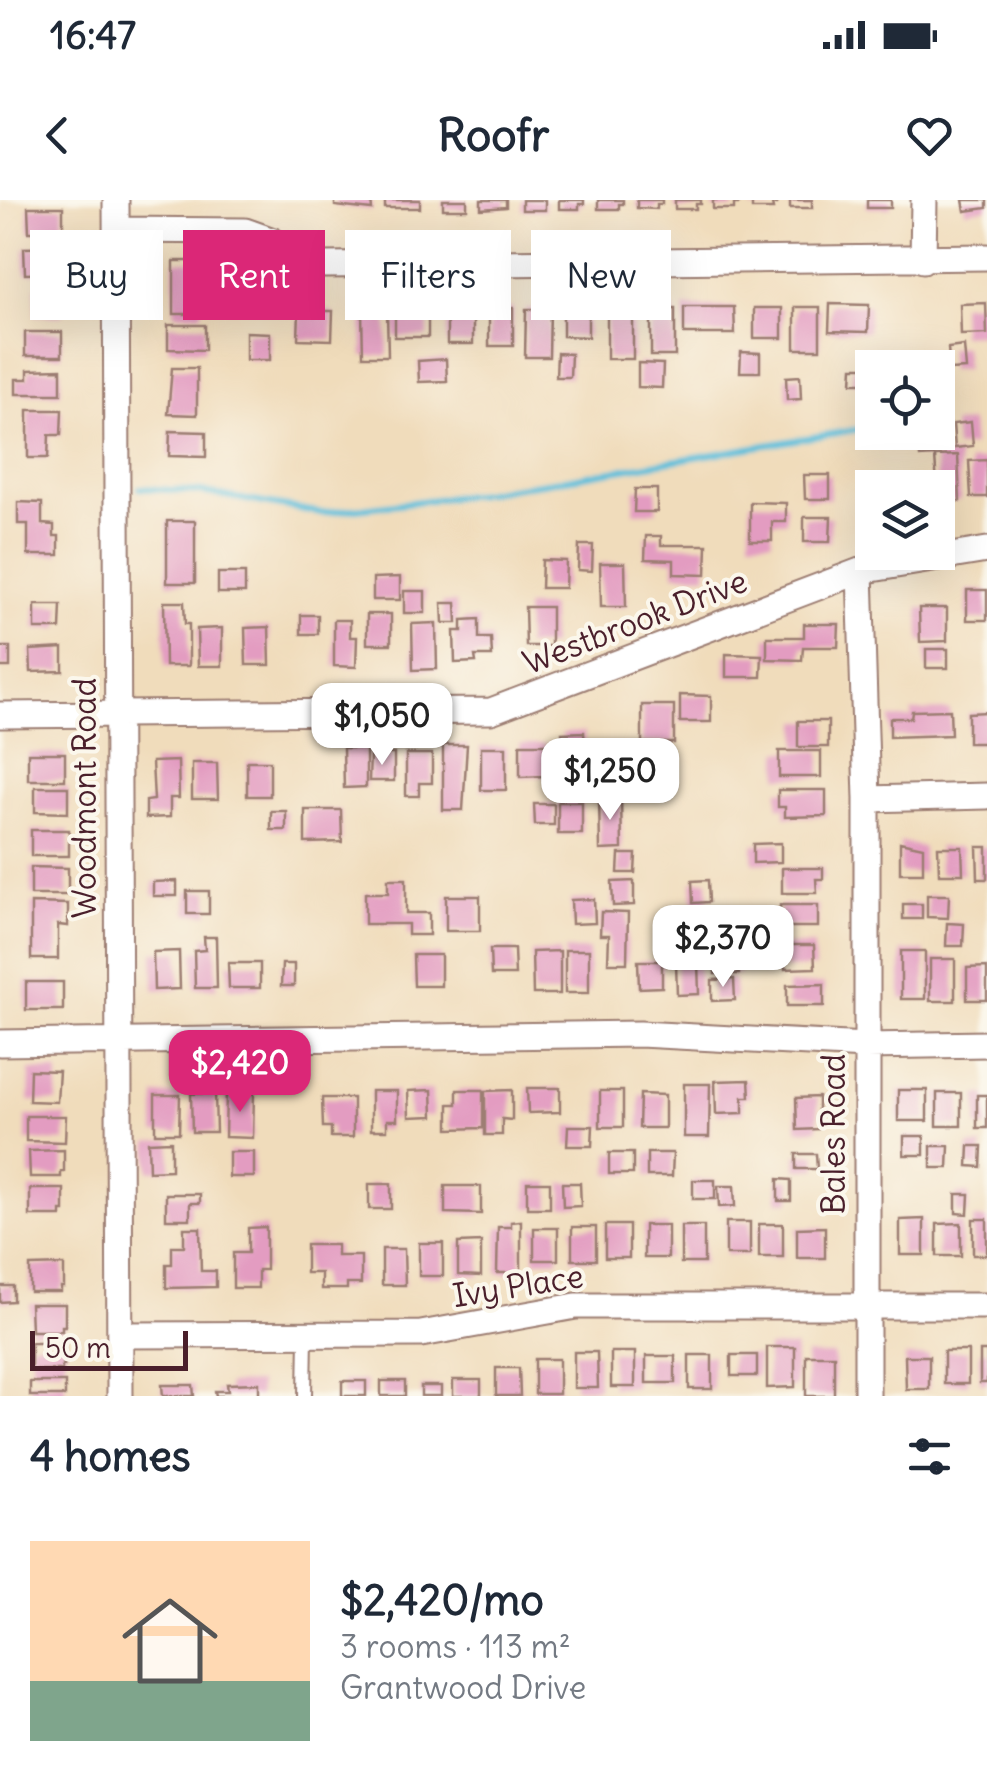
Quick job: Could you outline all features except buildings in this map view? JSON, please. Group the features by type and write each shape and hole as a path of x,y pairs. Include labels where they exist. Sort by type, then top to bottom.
{"street":[{"name":"Woodmont Road","path":"116,200 116,230"},
{"path":"923,260 924,200"},
{"path":"163,230 245,231 273,241 297,257 326,265 987,257"},
{"name":"Woodmont Road","path":"116,320 120,1396"},
{"name":"Westbrook Drive","path":"0,715 491,712 860,571 987,550"},
{"name":"Bales Road","path":"860,571 867,798 867,1396"},
{"path":"867,798 987,796"},
{"path":"0,1043 640,1034 866,1046 987,1044"},
{"name":"Ivy Place","path":"120,1334 421,1334 576,1306 987,1306"}],"lane":[{"path":"305,1396 306,1335"}],"waterway":[{"path":"140,488 201,492 322,513 471,495 855,430"}]}
